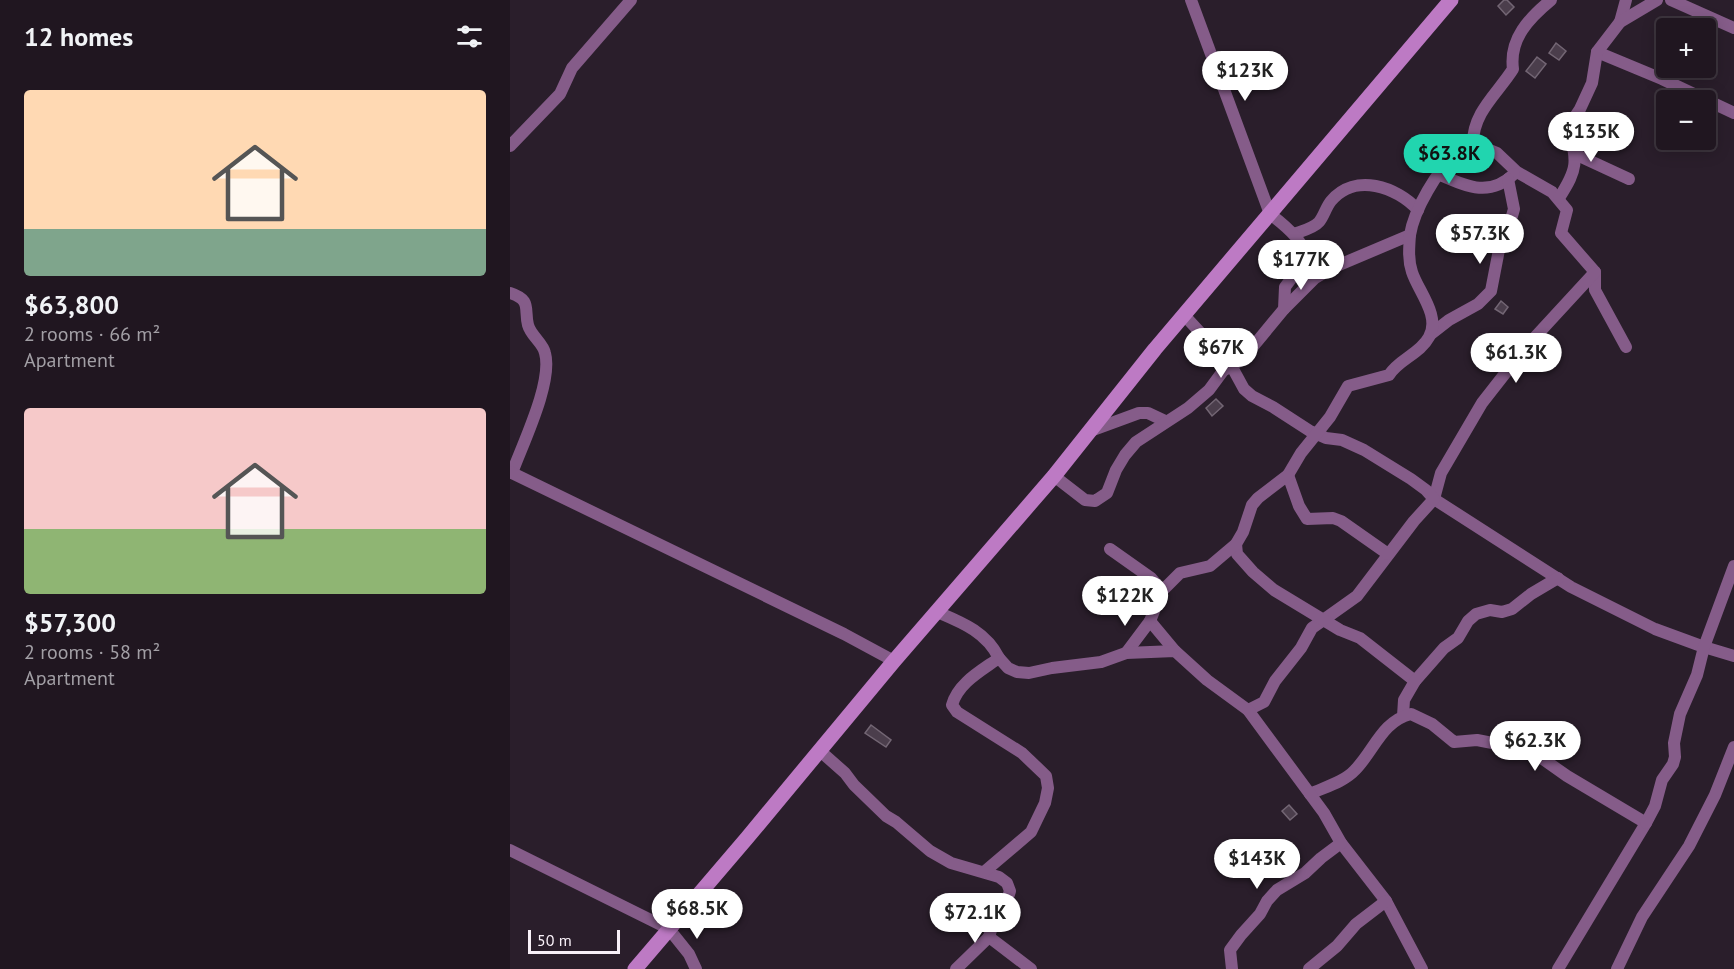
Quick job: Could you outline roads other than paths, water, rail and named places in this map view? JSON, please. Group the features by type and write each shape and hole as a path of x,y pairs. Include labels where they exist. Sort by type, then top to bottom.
{"main road":[{"path":"635,969 894,661 1054,476 1088,431 1184,315 1447,3"}],"street":[{"path":"510,146 560,94 572,68 631,0"},
{"path":"1191,0 1270,214 1294,234 1306,254 1306,259 1285,287 1284,309"},
{"path":"1431,334 1432,324 1428,308 1412,274 1409,258 1413,220 1438,174 1457,152 1473,142 1476,121 1482,110 1513,69 1512,53 1515,42 1536,12 1551,0"},
{"path":"1620,22 1626,0"},
{"path":"1559,198 1571,178 1576,163 1568,127 1580,109 1592,83 1597,52 1620,22 1657,0"},
{"path":"1671,0 1734,28"},
{"path":"1597,52 1734,113"},
{"path":"1126,653 1150,621 1162,591 1180,573 1210,566 1236,544 1243,532 1252,505 1288,475 1301,453 1330,417 1348,386 1389,375 1395,366 1419,349 1431,334 1449,320 1478,304 1491,291 1503,229 1514,209 1512,176 1497,153 1473,142"},
{"path":"1575,154 1629,179"},
{"path":"1438,174 1481,189 1495,188 1512,176"},
{"path":"1512,176 1559,198 1568,210 1562,233 1595,272 1596,290 1626,347"},
{"path":"1294,234 1319,222 1330,201 1353,187 1377,185 1390,189 1409,201 1418,210"},
{"path":"1054,476 1085,500 1095,501 1107,493 1116,470 1136,442 1188,408 1209,390 1223,371 1241,360 1284,309 1315,278 1332,268 1410,235"},
{"path":"1248,710 1264,702 1275,681 1301,648 1312,628 1357,596 1414,521 1434,499 1441,473 1482,403 1525,348 1595,272"},
{"path":"510,293 521,297 528,308 528,325 545,351 546,373 544,389 511,472 844,634 894,661"},
{"path":"1184,315 1232,367 1244,389 1252,396 1317,434 1342,440 1364,450 1411,479 1434,499 1558,578 1655,629 1734,656"},
{"path":"1088,431 1138,413 1148,414 1165,421"},
{"path":"1288,475 1299,506 1307,519 1333,518 1341,521 1388,554"},
{"path":"1236,544 1238,554 1253,572 1286,598 1340,630 1360,638 1415,681"},
{"path":"1110,549 1150,578 1162,591"},
{"path":"1558,969 1655,806 1662,780 1675,757 1674,743 1680,714 1734,567"},
{"path":"1403,716 1404,700 1415,681 1444,648 1458,638 1468,621 1476,614 1490,610 1502,612 1512,609 1525,598 1558,578"},
{"path":"937,612 983,635 1008,668 1017,672 1029,673 1101,662 1126,653 1175,651"},
{"path":"1150,621 1175,651 1208,680 1248,710 1324,813 1341,843 1386,901 1422,969"},
{"path":"984,872 1030,832 1045,802 1048,788 1046,776 1022,753 957,712 952,705 955,694 972,677 999,658"},
{"path":"1310,794 1348,776 1396,720 1411,714 1422,718 1454,742 1477,740 1523,749 1646,823"},
{"path":"1617,969 1642,917 1689,846 1715,795 1734,747"},
{"path":"819,750 845,773 861,793 875,803 886,816 930,851 951,863 999,877 1007,883 1010,891 1004,909 994,920 989,937 957,969"},
{"path":"1232,969 1230,950 1260,914 1267,901 1277,890 1305,873 1341,843"},
{"path":"510,850 669,929 689,954 696,969"},
{"path":"1308,969 1337,946 1356,924 1386,901"},
{"path":"989,937 1031,969"}]}
